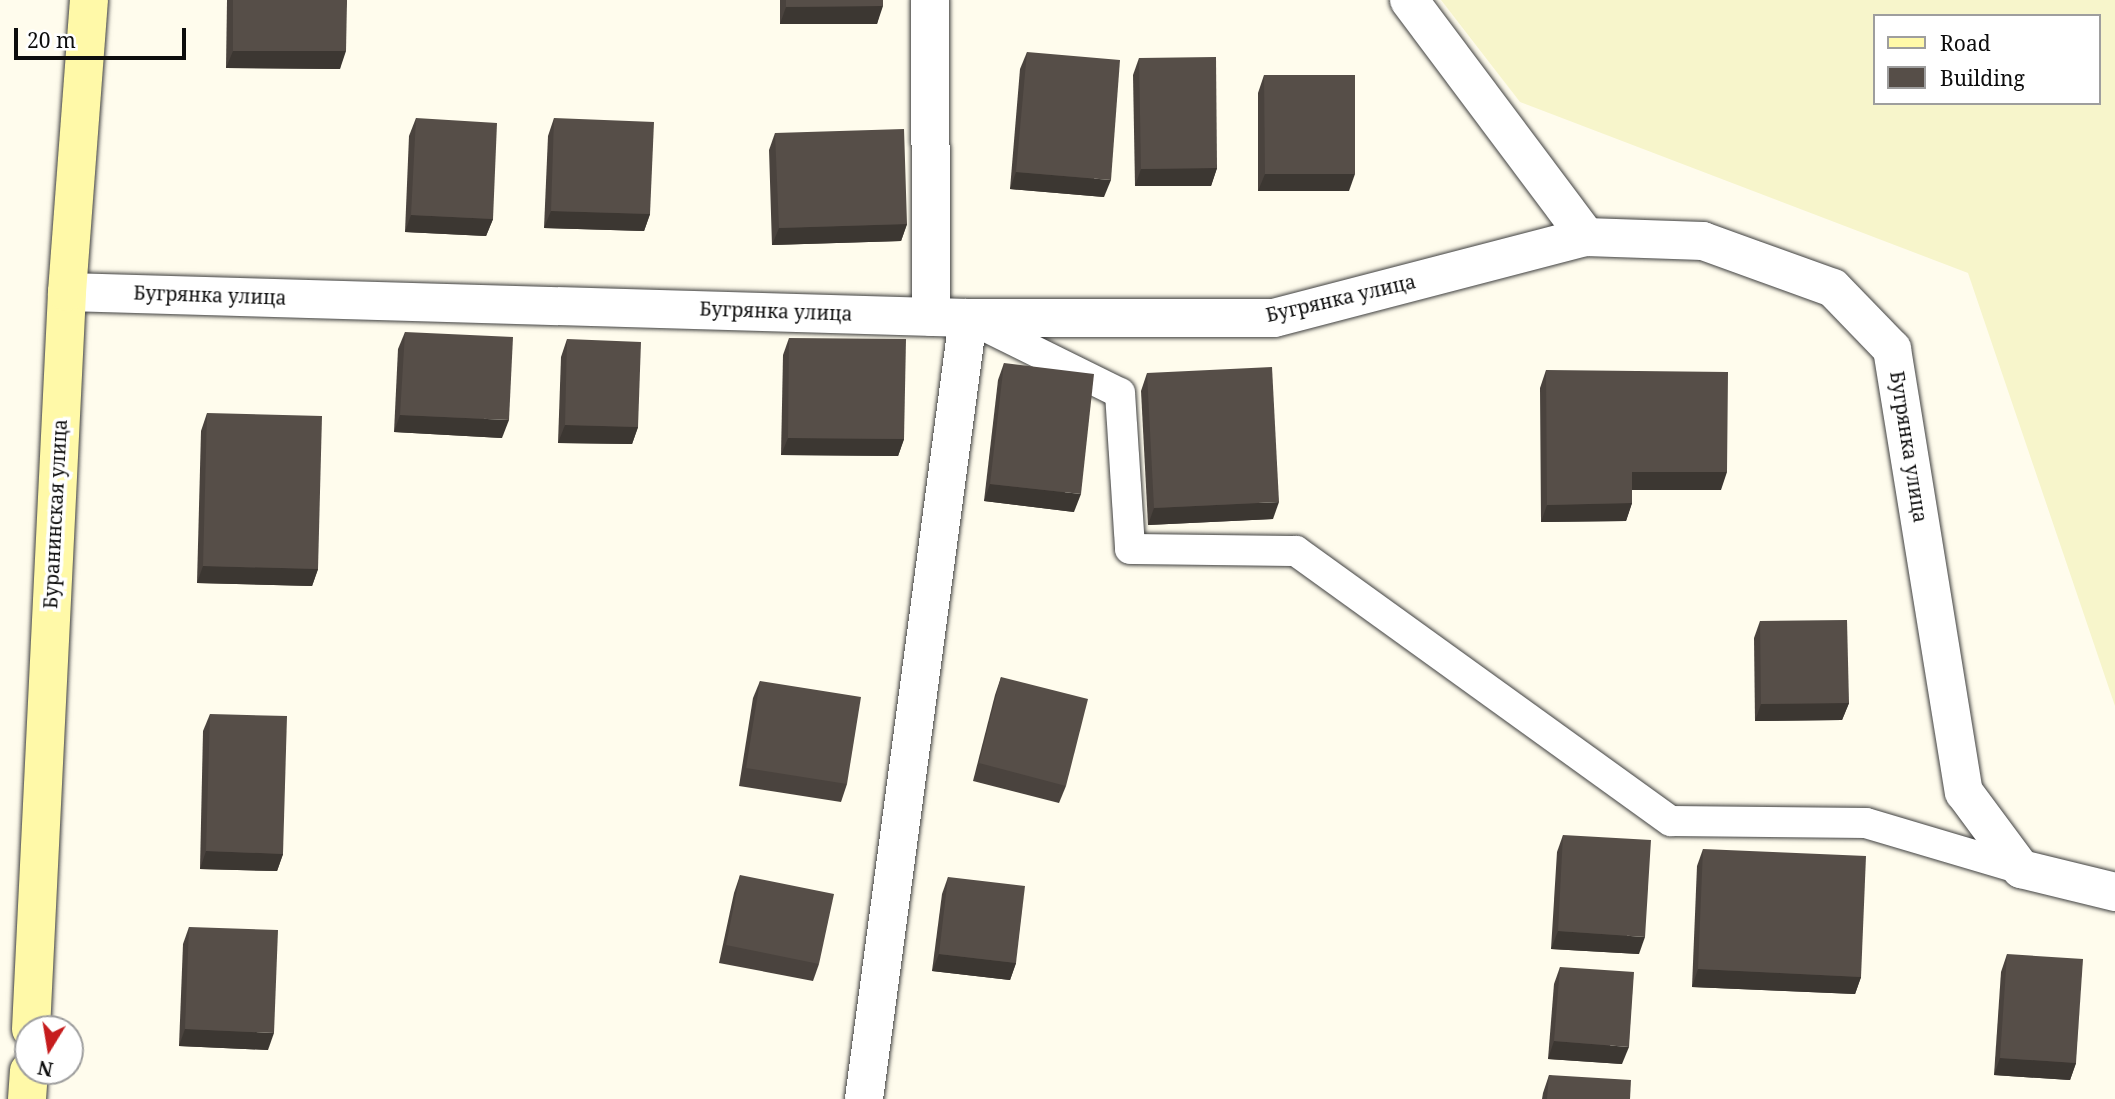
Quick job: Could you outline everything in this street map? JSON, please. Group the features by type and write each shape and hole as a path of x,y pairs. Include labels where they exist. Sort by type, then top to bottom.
{"main road":[{"name":"Буранинская улица","path":"32,1015 67,292 89,0"}],"street":[{"path":"864,1099 949,318 930,0"},
{"path":"1409,0 1586,237"},
{"name":"Бугрянка улица","path":"67,292 949,318 1275,318 1586,237 1703,240 1833,288 1892,349 1964,792 2021,869"},
{"path":"2021,869 2115,892"}],"lane":[{"path":"949,318 1120,394 1129,549 1296,551 1671,821 1866,823 2021,869"}],"shaded area":[{"path":"1441,0 2115,0 2115,706 1968,273 1520,102"}],"building":[{"path":"233,0 347,0 346,51 233,51"},
{"path":"786,0 883,0 883,6 786,7"},
{"path":"1027,52 1120,60 1111,180 1016,172"},
{"path":"1216,57 1217,168 1141,169 1139,58"},
{"path":"1264,75 1355,75 1355,174 1265,174"},
{"path":"416,118 497,123 493,219 411,215"},
{"path":"554,118 654,122 650,214 551,211"},
{"path":"904,129 907,224 779,228 775,133"},
{"path":"405,332 513,337 509,420 400,415"},
{"path":"789,338 906,339 904,439 788,438"},
{"path":"567,339 641,342 638,427 565,425"},
{"path":"1004,363 1094,374 1081,494 990,484"},
{"path":"1272,367 1279,502 1154,508 1147,373"},
{"path":"1546,370 1728,372 1727,472 1632,472 1632,503 1547,505"},
{"path":"207,413 322,416 318,569 203,566"},
{"path":"1847,620 1849,703 1761,704 1760,621"},
{"path":"1001,677 1088,699 1066,786 979,763"},
{"path":"760,681 861,697 847,784 746,768"},
{"path":"210,714 287,716 283,854 206,851"},
{"path":"1563,835 1651,840 1645,937 1558,931"},
{"path":"1703,849 1866,856 1861,977 1698,969"},
{"path":"740,875 834,894 819,964 726,945"},
{"path":"948,877 1025,886 1016,963 939,954"},
{"path":"189,927 278,930 274,1033 185,1029"},
{"path":"2007,954 2083,959 2076,1063 2000,1058"},
{"path":"1560,967 1634,972 1629,1047 1554,1041"},
{"path":"1549,1075 1631,1080 1630,1099 1547,1099"}]}
